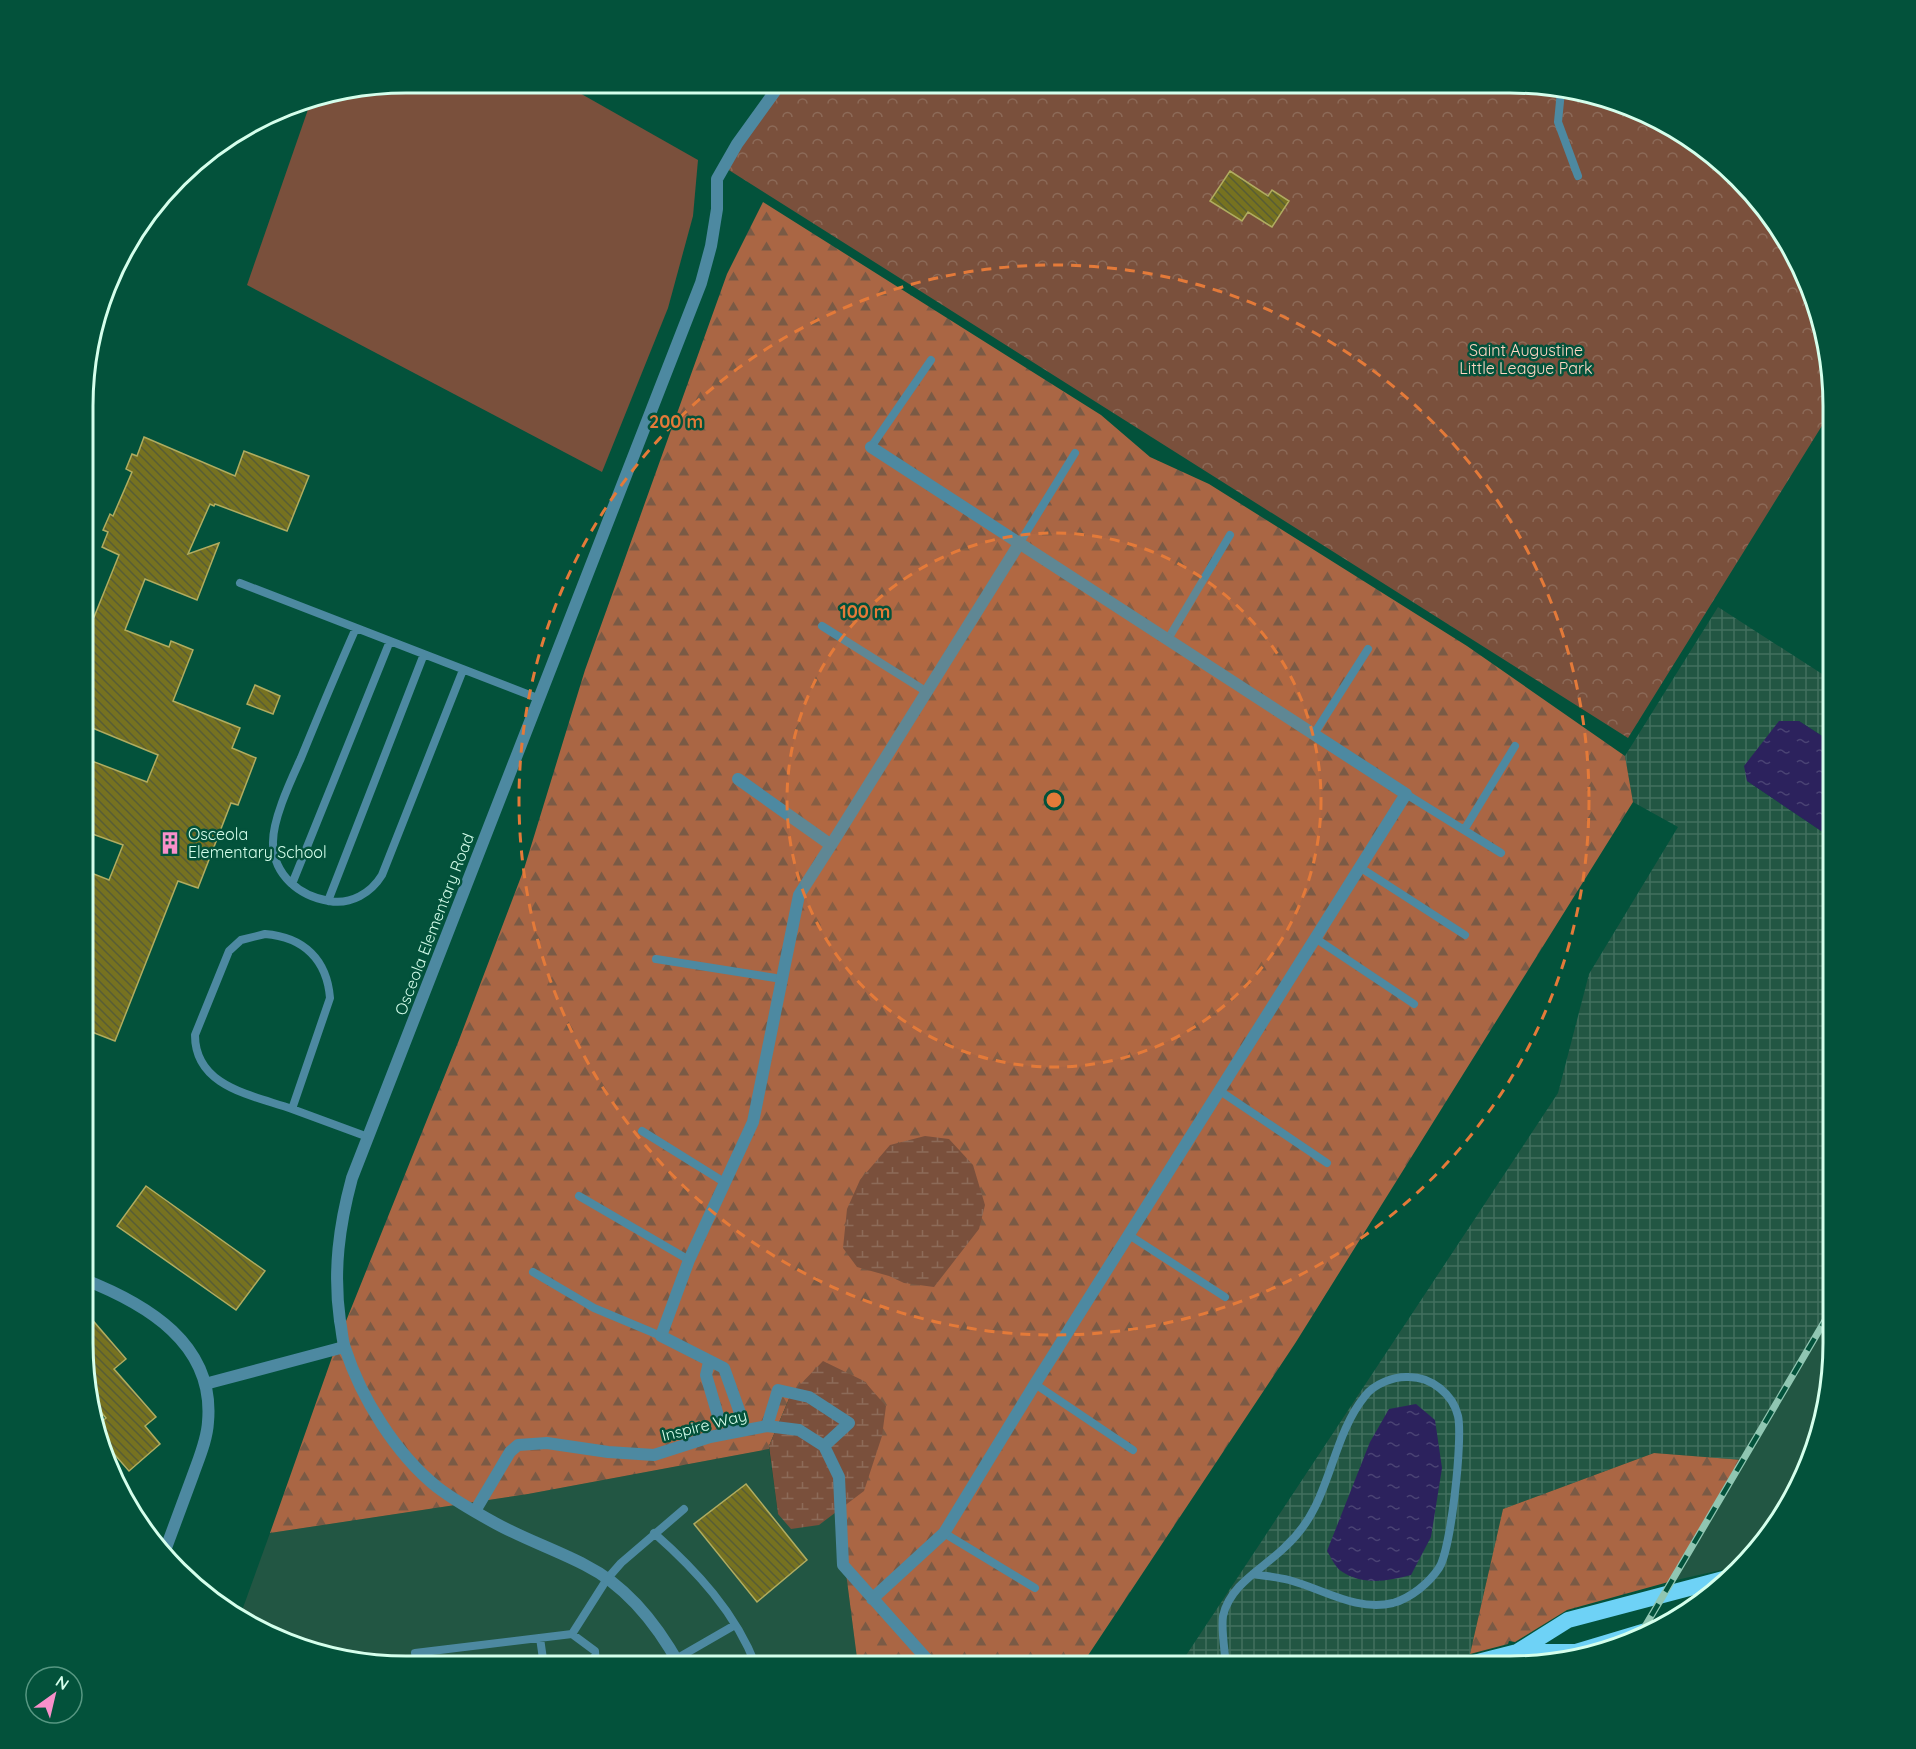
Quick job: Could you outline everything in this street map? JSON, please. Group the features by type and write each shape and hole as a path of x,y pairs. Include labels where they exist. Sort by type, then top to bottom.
{"highway":[{"path":"1517,1652 1568,1620 1712,1582"},
{"path":"1501,1656 1517,1652 1558,1652"}],"street":[{"name":"Osceola Elementary Road","path":"674,1656 655,1626 607,1580 585,1565 538,1545 475,1511 437,1486 392,1438 374,1410 344,1347 339,1308 338,1248 349,1188 368,1137 701,282 713,237 717,209 717,180 737,144 774,93"},
{"path":"871,447 1406,794 1035,1384 944,1533 872,1599"},
{"path":"709,1362 706,1375 719,1419 734,1429 740,1413 724,1368 661,1336 689,1260 753,1122 799,895 1019,544"},
{"path":"738,779 831,844"},
{"path":"93,1283 135,1303 161,1320 180,1338 194,1356 206,1384 209,1403 208,1424 203,1447 167,1545"},
{"path":"206,1384 344,1347"},
{"path":"767,1426 778,1390 809,1396 849,1423 824,1446 839,1477 843,1564 924,1656"},
{"name":"Inspire Way","path":"475,1511 510,1452 518,1445 547,1443 608,1452 654,1455 734,1429 767,1426 799,1430 824,1446"}],"lane":[{"path":"1560,97 1558,122 1578,176"},
{"path":"871,447 931,360"},
{"path":"1019,544 1075,453"},
{"path":"1168,639 1230,535"},
{"path":"240,583 540,699"},
{"path":"822,626 927,692"},
{"path":"356,628 283,802 273,836 278,868 301,891 335,902 359,897 372,888 382,874 463,669"},
{"path":"292,884 390,641"},
{"path":"1314,734 1368,649"},
{"path":"328,901 424,654"},
{"path":"1464,830 1515,746"},
{"path":"1406,794 1501,853"},
{"path":"1361,868 1465,935"},
{"path":"292,1109 330,998 329,982 319,960 307,949 273,934 256,934 242,940 225,958 195,1035 196,1053 208,1074 221,1084 368,1137"},
{"path":"1316,938 1414,1004"},
{"path":"656,959 782,979"},
{"path":"1220,1091 1327,1163"},
{"path":"642,1131 724,1182"},
{"path":"579,1196 689,1260"},
{"path":"1129,1235 1225,1297"},
{"path":"533,1272 594,1308 661,1336"},
{"path":"1225,1656 1223,1617 1228,1603 1241,1584 1286,1546 1311,1517 1324,1490 1345,1432 1366,1394 1382,1383 1401,1376 1417,1377 1435,1384 1447,1396 1458,1415 1459,1446 1447,1550 1440,1567 1428,1581 1413,1594 1394,1603 1376,1605 1354,1603 1289,1580 1253,1574"},
{"path":"1035,1384 1133,1450"},
{"path":"572,1634 607,1580 632,1552 684,1509"},
{"path":"654,1533 681,1556 701,1579 735,1625 752,1656"},
{"path":"944,1533 1035,1588"},
{"path":"688,1656 735,1625"},
{"path":"415,1653 572,1634 596,1651 596,1656"},
{"path":"540,1638 543,1656"}],"shaded area":[{"path":"1718,607 1823,675 1823,737 1799,721 1747,781 1823,832 1823,1324 1743,1460 1654,1453 1503,1509 1470,1654 1462,1656 1186,1656 1558,1093 1589,974 1678,827 1633,802 1625,756"},
{"path":"1823,1324 1822,1364 1817,1404 1799,1463 1781,1500 1758,1534 1726,1569 1672,1581"},
{"path":"769,1449 778,1514 838,1511 857,1656 385,1655 345,1650 305,1639 267,1624 242,1610 270,1533 528,1494"}],"green space":[{"path":"406,93 580,93 698,160 693,216 668,308 602,472 247,285 308,109 325,104 365,96"},
{"name":"Saint Augustine Little League Park","path":"774,93 1510,93 1571,99 1630,117 1667,135 1717,171 1758,215 1791,267 1806,305 1820,365 1823,424 1628,738 724,167"},
{"path":"763,202 1101,415 1150,457 1209,484 1467,646 1625,756 1633,802 1296,1342 1088,1656 857,1656 838,1511 791,1394 769,1449 528,1494 270,1533 336,1346 459,1040 524,869 585,670 727,274"},
{"path":"925,1136 949,1139 973,1165 985,1205 979,1229 934,1287 904,1283 857,1267 843,1248 847,1209 860,1180 890,1145"},
{"path":"823,1361 864,1381 886,1406 882,1436 864,1491 819,1525 791,1529 778,1514 769,1446 791,1394"},
{"path":"1654,1453 1743,1460 1672,1581 1567,1610 1515,1642 1509,1641 1508,1644 1470,1654 1503,1509"}],"water":[{"path":"1779,721 1799,721 1823,737 1823,832 1747,781 1744,766"},
{"path":"1416,1404 1435,1420 1442,1468 1431,1537 1411,1575 1376,1581 1349,1576 1339,1569 1327,1551 1370,1442 1389,1409"}],"building":[{"path":"1230,171 1268,196 1272,190 1289,201 1272,227 1248,212 1242,221 1210,201"},
{"path":"144,437 235,476 244,451 309,476 287,531 210,504 188,554 219,543 197,600 145,579 125,630 169,647 171,641 193,650 173,701 240,728 232,748 256,758 238,805 231,803 198,888 178,881 115,1041 93,1032 93,874 109,880 123,845 93,834 93,761 147,782 158,755 93,728 93,617 119,555 102,547 108,532 103,530 110,514 113,516 132,472 126,469 132,454 137,456"},
{"path":"255,685 280,696 273,714 247,704"},
{"path":"146,1186 265,1271 236,1310 117,1226"},
{"path":"93,1321 126,1359 114,1369 156,1417 145,1426 160,1444 129,1471 113,1453 103,1421 106,1418 101,1412 96,1384"},
{"path":"746,1484 807,1560 757,1602 694,1524"}],"railway":[{"path":"1646,1625 1823,1324"}],"place":[{"name":"Osceola Elementary School","path":"170,843"}]}
